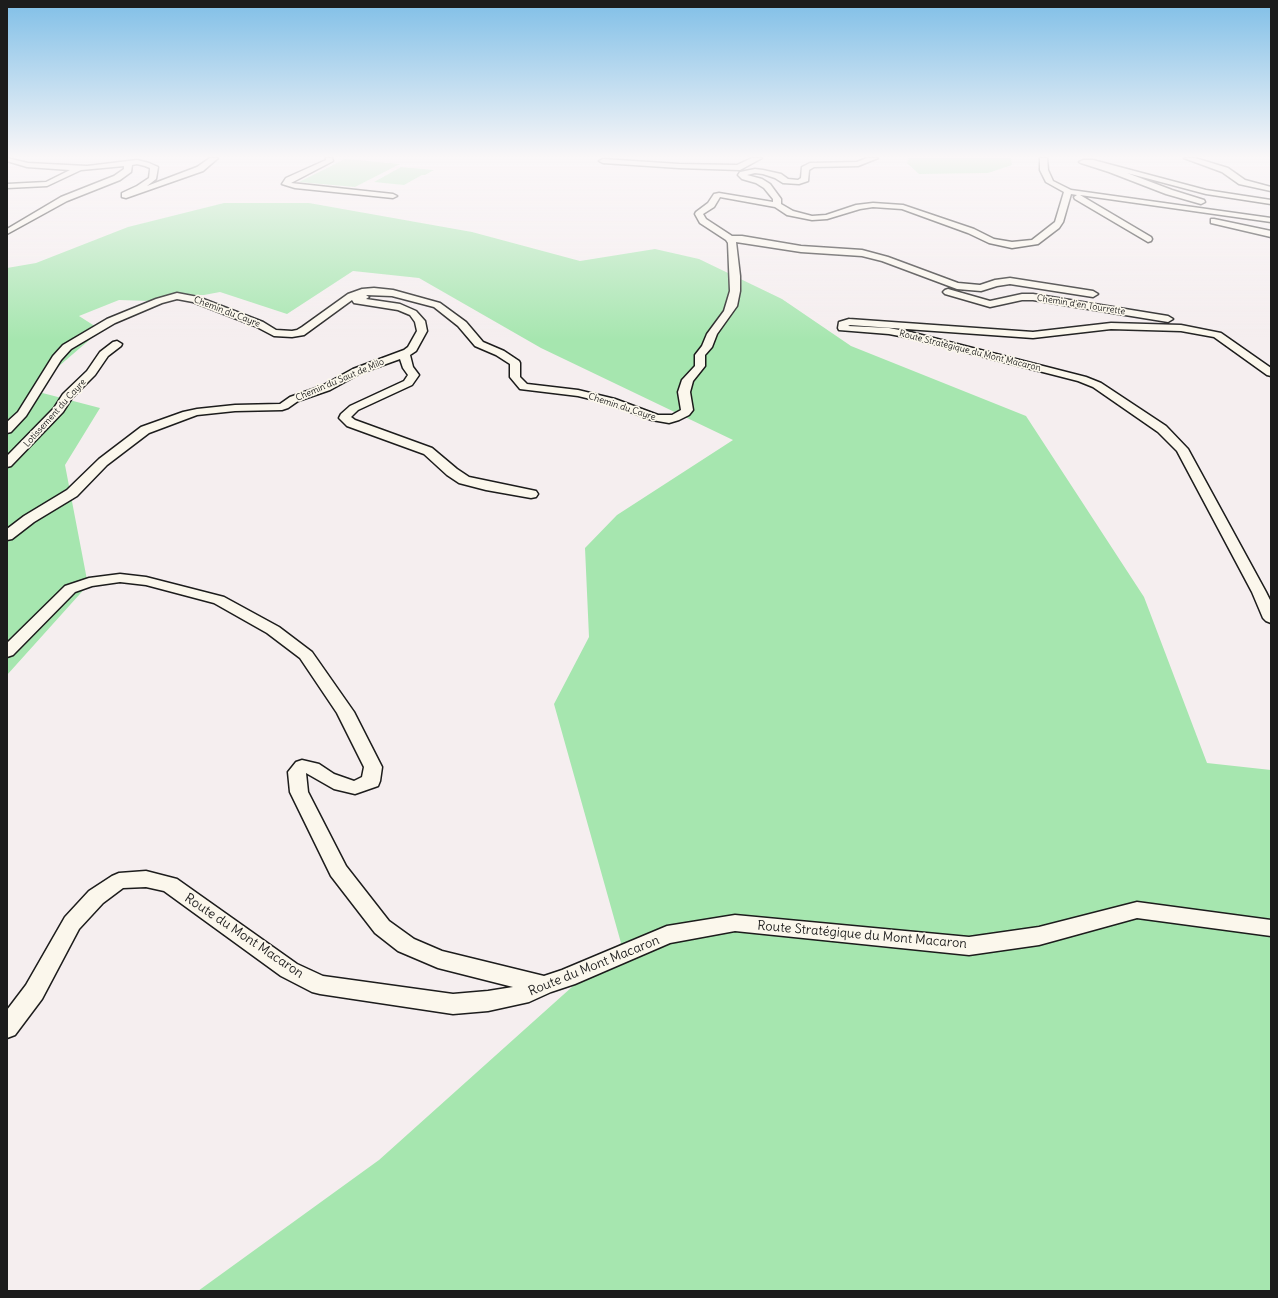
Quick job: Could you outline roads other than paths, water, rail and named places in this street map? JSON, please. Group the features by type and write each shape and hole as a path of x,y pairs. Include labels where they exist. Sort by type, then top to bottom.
{"street":[{"path":"7,232 30,219"},
{"path":"701,219 730,239 742,239 801,249 850,251 885,259 957,286 981,288 995,283 1010,282 1093,294"},
{"path":"938,219 992,241 1020,245 1036,242 1058,224 1059,219"},
{"path":"1113,219 1148,240"},
{"path":"1203,219 1271,234"},
{"path":"1260,219 1271,220"},
{"name":"Chemin du Cayre","path":"7,429 22,414 57,358 67,347 111,321 158,301 178,296 195,298 259,324 274,333 292,334 300,333 351,296 362,292 382,292 437,305 462,324 479,344 500,353 515,363 515,377 524,387 578,393 611,402 656,418 669,419 681,416 687,410 684,392 688,380 700,366 700,355 707,346 712,334 732,306 735,291 735,276 732,243 730,239"},
{"name":"Chemin d'en Tourrette","path":"885,259 915,279 928,285 983,302 998,303 1022,297 1040,298 1172,319 1211,331 1212,334"},
{"name":"Chemin du Saut de Milo","path":"7,536 29,519 72,493 103,462 145,430 187,414 235,408 278,408 294,399 326,388 357,371 404,354 412,349 422,331 420,321 413,313 400,307 357,301 357,299 382,292"},
{"name":"Route Stratégique du Mont Macaron","path":"1271,373 1217,335 1181,328 1110,326 1084,328 1052,334 1033,335 856,323 843,324 844,328 889,331 910,335 1082,379 1097,385 1155,425 1182,449 1260,592 1271,618"},
{"name":"Lotissement du Cayre","path":"7,463 43,428 59,410 67,396 91,374 104,354 118,344"},
{"path":"404,354 408,368 414,375 408,383 354,408 345,418 358,426 428,451 452,472 464,480 486,486 531,494"},
{"path":"7,652 70,589 89,582 120,578 146,581 220,600 273,630 306,655 345,712 373,767 371,781 356,788 341,784 328,778 313,768 302,766 297,772 296,782 299,792 338,871 382,927 406,945 438,959 544,985"},
{"name":"Route du Mont Macaron","path":"7,1028 34,992 72,922 96,897 120,881 146,879 170,885 289,970 320,985 453,1004 488,1001 529,994 544,985 566,978 667,936 735,923"},
{"name":"Route Stratégique du Mont Macaron","path":"735,923 969,946 1039,936 1137,910 1271,928"}]}
